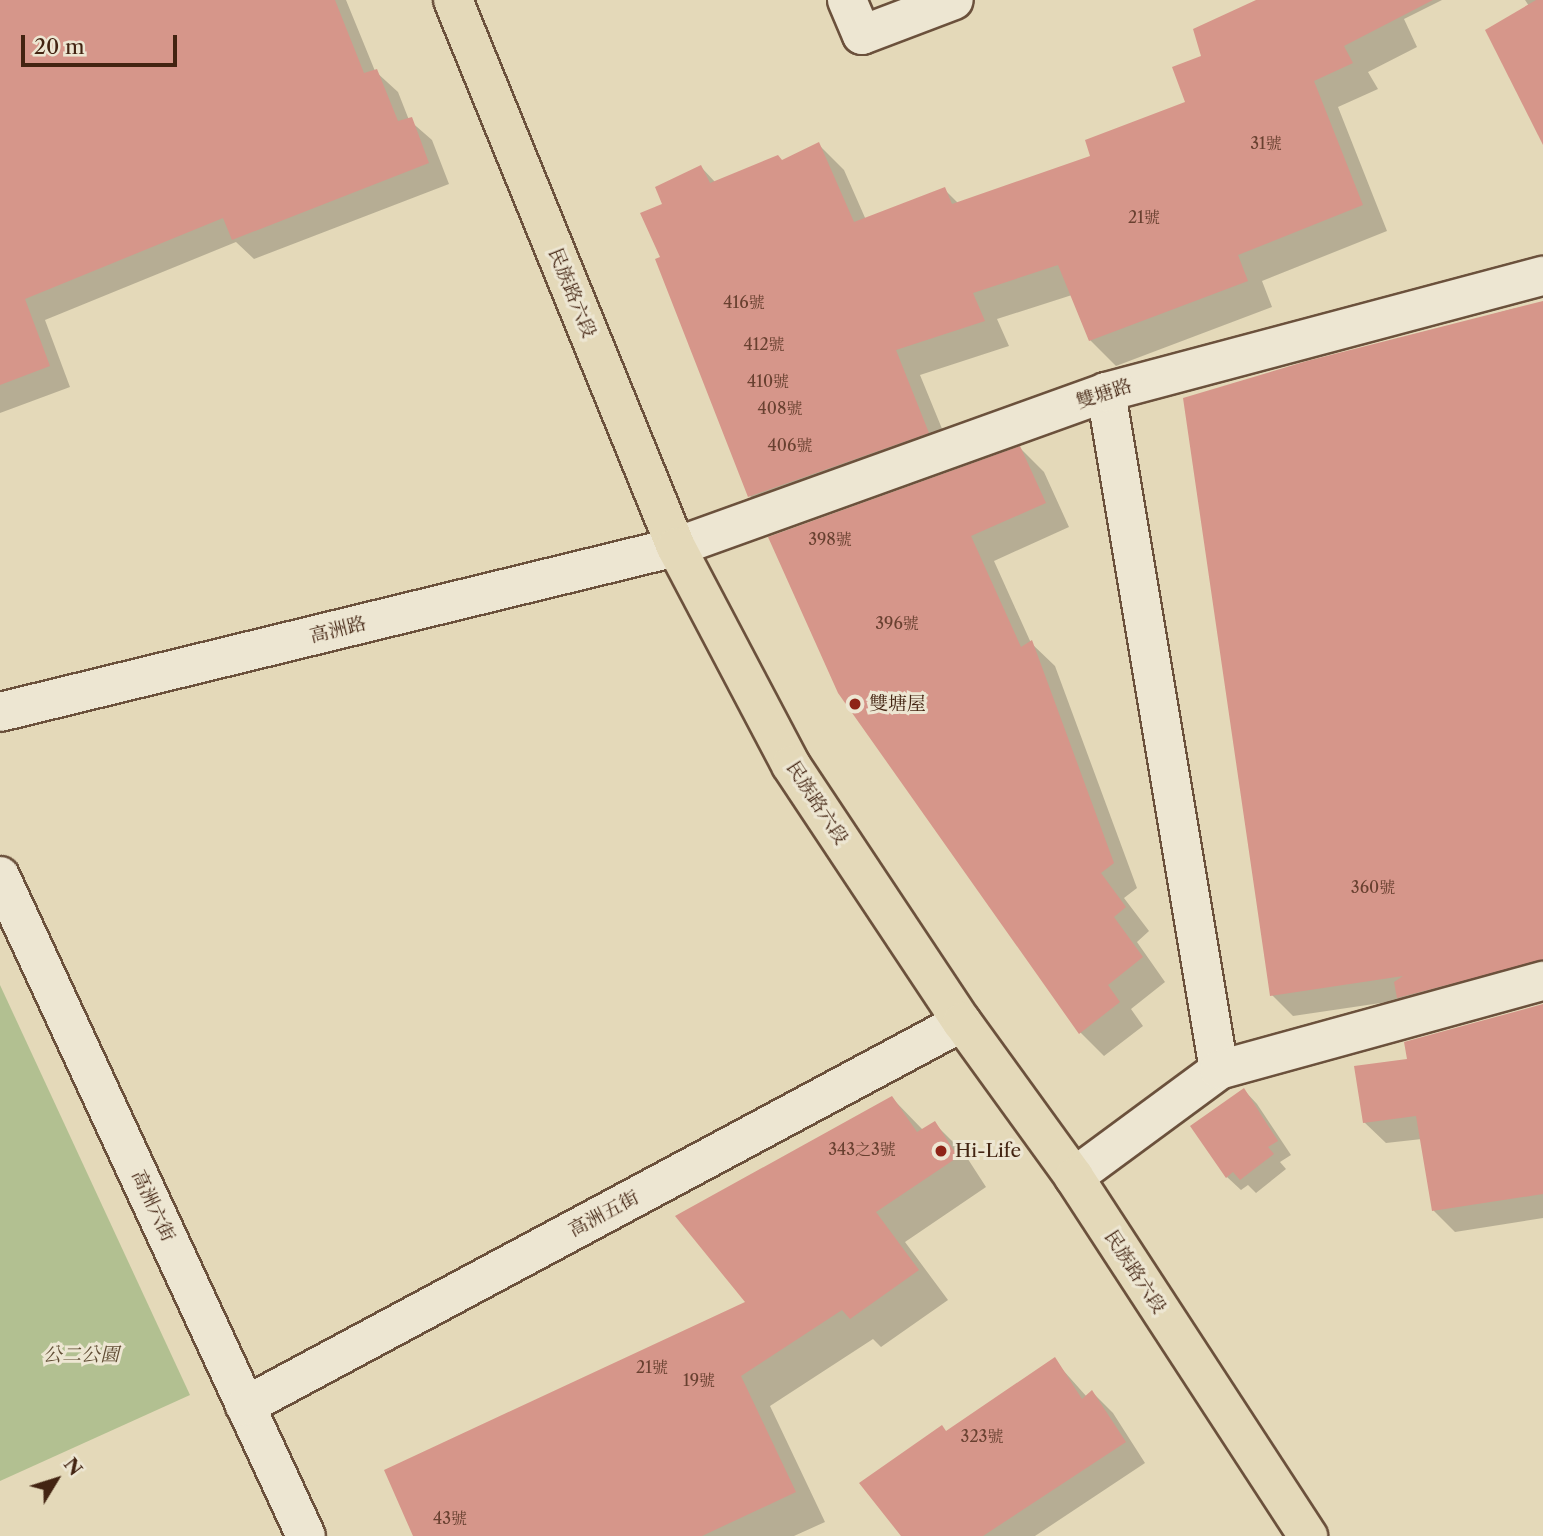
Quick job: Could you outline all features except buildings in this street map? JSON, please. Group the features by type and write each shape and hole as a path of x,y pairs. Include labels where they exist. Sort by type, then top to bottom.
{"main road":[{"name":"民族路六段","path":"453,0 676,547 791,765 962,1022 1074,1177 1308,1536"}],"street":[{"path":"847,0 862,35 954,0"},
{"name":"雙塘路","path":"676,547 1106,392 1543,276"},
{"path":"1106,392 1219,1070"},
{"name":"高洲路","path":"0,712 676,547"},
{"name":"高洲六街","path":"0,876 306,1536"},
{"path":"1074,1177 1219,1070 1543,981"},
{"name":"高洲五街","path":"246,1406 962,1022"}],"green space":[{"name":"公二公園","path":"0,985 190,1395 0,1481"}],"place":[{"name":"雙塘屋","path":"855,704"},
{"name":"Hi-Life","path":"941,1151"}]}
